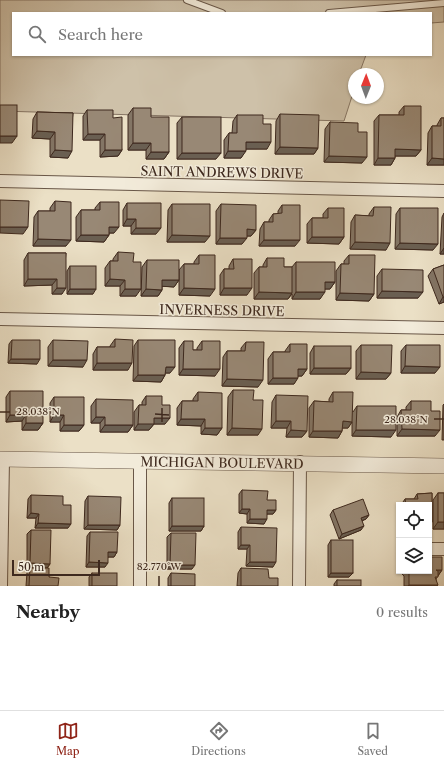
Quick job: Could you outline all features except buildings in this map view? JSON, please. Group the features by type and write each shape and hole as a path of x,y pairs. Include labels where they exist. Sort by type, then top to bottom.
{"street":[{"name":"SAINT ANDREWS DRIVE","path":"0,181 444,191"},
{"name":"INVERNESS DRIVE","path":"0,319 444,328"},
{"name":"MICHIGAN BOULEVARD","path":"1,459 300,462 444,466"},
{"path":"1,459 1,586"},
{"path":"140,461 140,586"},
{"path":"299,586 300,462"},
{"path":"432,549 444,549"}],"lane":[{"path":"187,0 219,12"},
{"path":"340,12 444,3"}],"shaded area":[{"path":"0,0 444,0 444,22 432,23 432,12 12,12 12,56 366,56 361,68 348,68 348,104 349,104 344,121 0,111"}]}
